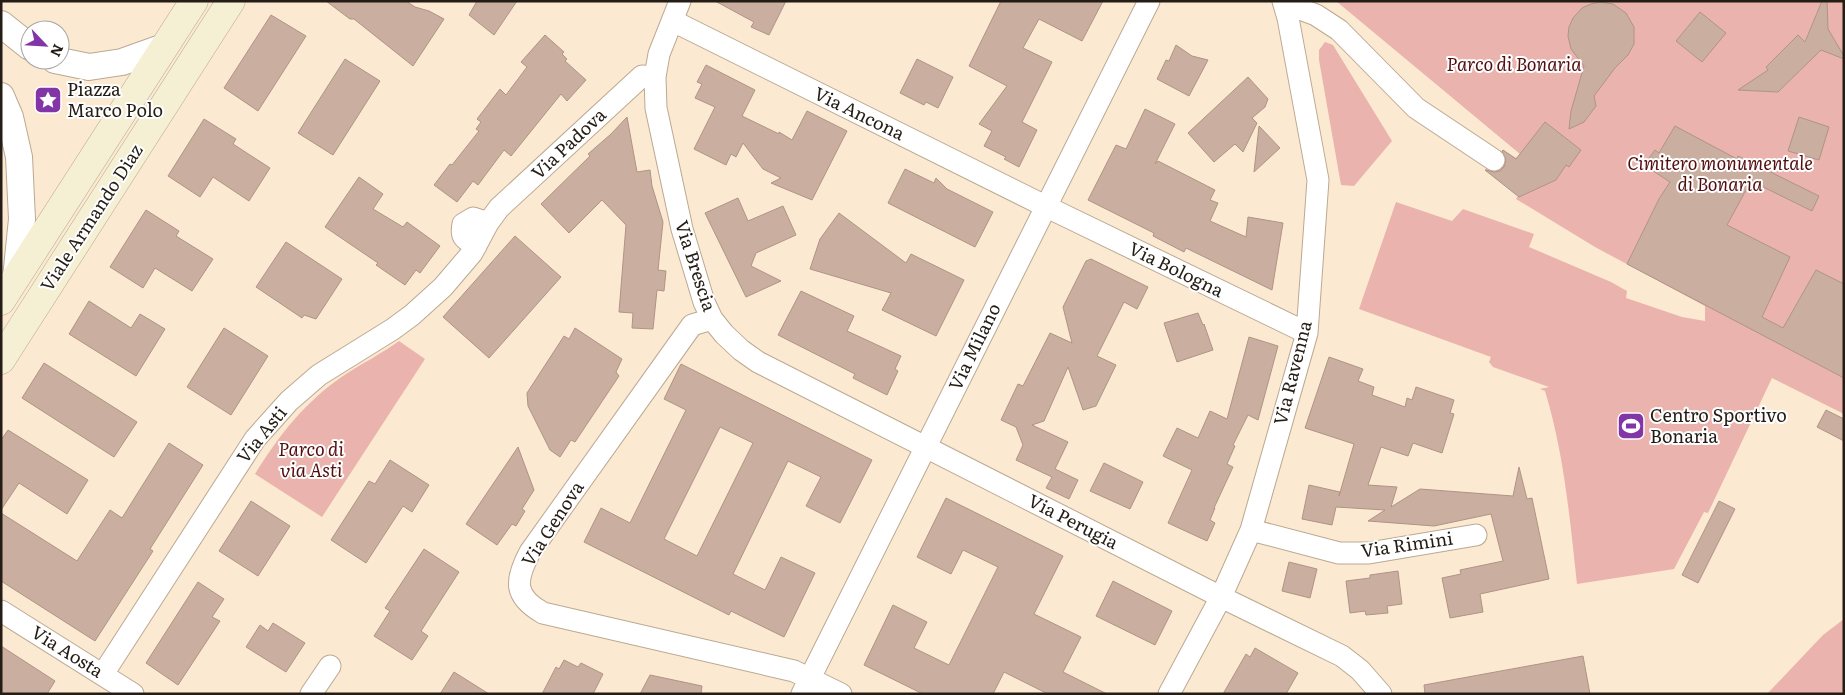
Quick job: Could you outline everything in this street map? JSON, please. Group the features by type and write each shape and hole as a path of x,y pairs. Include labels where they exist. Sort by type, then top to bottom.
{"main road":[{"name":"Viale Armando Diaz","path":"1,301 194,1"},
{"name":"Viale Armando Diaz","path":"1,360 231,1"}],"street":[{"path":"673,21 680,1"},
{"name":"Via Milano","path":"805,686 1148,1"},
{"name":"Via Ravenna","path":"1284,2 1316,15 1339,30 1416,108 1494,160"},
{"name":"Via Ravenna","path":"1169,694 1221,597 1251,530 1307,333 1318,180 1284,2"},
{"name":"Via Brescia","path":"673,21 659,54 655,77 656,108 682,229 704,302 712,319 741,350 758,362 925,447"},
{"name":"Via Ancona","path":"673,21 1045,206"},
{"path":"1,24 20,39"},
{"path":"70,64 88,67 122,62 164,47"},
{"name":"Via Padova","path":"476,246 488,223 500,208 642,76 655,77"},
{"path":"1,96 10,117 19,157 22,219 16,278"},
{"name":"Via Bologna","path":"1045,206 1307,333"},
{"name":"Via Asti","path":"103,674 255,439 289,401 319,375 412,315 458,271 476,246"},
{"name":"Via Genova","path":"712,319 692,324 530,552 522,568 518,585 523,598 532,607 554,617 794,670 805,686"},
{"name":"Via Perugia","path":"925,447 1342,656 1360,670 1382,694"},
{"name":"Via Rimini","path":"1251,530 1339,553 1368,553 1476,535"},
{"name":"Via Aosta","path":"1,611 133,694"},
{"path":"311,694 330,666"},
{"path":"805,686 841,694"}],"green space":[{"path":"1336,1 1844,1 1844,414 1772,378 1708,513 1704,512 1674,569 1577,584 1562,462 1552,414 1545,391 1540,389 1549,387 1493,367 1489,362 1491,357 1359,309 1396,202 1452,221 1463,209 1534,234 1529,247 1611,282 1627,291 1626,298 1682,317 1705,321 1705,306 1595,247 1516,199 1520,193 1485,170 1503,150 1516,158 1520,154"},
{"path":"1325,42 1333,45 1392,141 1354,186 1341,185 1319,60 1319,50"},
{"name":"Parco di via Asti","path":"399,341 425,359 322,517 255,474 283,433 305,408 343,376"},
{"path":"1844,619 1844,694 1767,694 1823,635"}],"building":[{"path":"326,1 406,1 415,7 429,11 444,19 413,66 354,19 350,19"},
{"path":"477,1 517,1 494,35 469,15"},
{"path":"715,1 786,1 769,35 751,27 754,22"},
{"path":"1001,1 1103,1 1082,41 1039,19 1023,48 1052,62 1022,122 1037,130 1019,167 1004,159 1006,157 984,146 992,131 979,124 1007,86 969,66"},
{"path":"1822,1 1827,1 1828,29 1844,59 1821,50 1778,92 1738,90 1768,70 1766,67 1798,35 1805,42"},
{"path":"1600,2 1613,4 1626,13 1634,27 1634,44 1628,55 1615,68 1594,96 1596,106 1584,122 1569,129 1571,111 1584,66 1571,49 1568,36 1569,27 1573,18 1582,8"},
{"path":"1700,12 1726,33 1702,62 1676,41"},
{"path":"271,15 306,36 258,111 224,88"},
{"path":"545,35 564,52 562,54 567,59 565,61 586,80 567,101 561,94 511,156 504,150 478,185 473,181 457,202 434,185 479,131 476,129 481,122 477,119 500,89 506,95 527,67 521,62"},
{"path":"1176,45 1192,56 1208,60 1189,96 1157,79 1166,60 1169,61"},
{"path":"345,59 380,81 333,155 298,133"},
{"path":"917,59 953,77 938,108 926,102 924,105 900,93"},
{"path":"706,65 755,90 742,116 779,134 779,132 792,140 807,111 847,131 812,200 771,183 781,178 763,169 743,143 736,157 731,154 726,165 694,149 715,107 695,98 702,84 697,82"},
{"path":"1248,77 1268,99 1265,107 1252,118 1257,123 1243,152 1235,144 1214,162 1188,133"},
{"path":"1145,109 1175,124 1155,164 1158,161 1215,190 1210,200 1218,203 1210,221 1246,237 1248,217 1283,223 1272,290 1186,248 1184,252 1153,236 1154,233 1088,200 1116,145 1126,149"},
{"path":"627,117 637,172 650,170 652,186 663,222 658,270 666,271 664,291 657,290 653,329 632,328 633,313 619,312 626,225 602,200 569,233 541,204 590,156 588,154"},
{"path":"1799,117 1829,127 1819,160 1788,151"},
{"path":"204,119 236,139 233,144 270,168 249,201 213,177 200,197 168,176"},
{"path":"1545,122 1581,150 1569,167 1566,165 1556,180 1519,197 1485,170 1494,172 1500,171 1504,167 1506,160 1503,150 1516,159"},
{"path":"1259,126 1280,148 1254,172"},
{"path":"1675,126 1737,159 1738,156 1819,196 1812,211 1751,181 1727,225 1790,257 1762,317 1783,328 1816,270 1844,284 1844,378 1627,264 1659,199 1670,182 1644,165 1655,150 1659,153"},
{"path":"905,169 934,183 936,178 947,189 993,212 975,247 888,203"},
{"path":"359,177 383,194 373,209 403,227 407,222 440,246 420,273 416,270 405,285 376,265 378,263 325,227"},
{"path":"738,198 748,221 783,206 796,235 756,253 751,266 781,281 746,297 705,213"},
{"path":"146,210 179,231 176,236 213,259 192,291 155,268 143,288 110,267"},
{"path":"839,213 906,263 911,254 964,280 936,336 882,310 891,293 810,269 820,239"},
{"path":"515,236 561,277 489,358 443,317"},
{"path":"286,242 342,279 316,319 304,315 302,318 256,287"},
{"path":"1091,259 1148,287 1137,309 1124,302 1097,356 1116,365 1096,406 1083,410 1068,367 1044,421 1032,425 1068,442 1055,469 1078,480 1069,499 1046,488 1052,477 1016,460 1023,445 1016,427 1001,420 1018,384 1023,386 1050,333 1072,343 1063,307 1086,261"},
{"path":"801,291 854,316 847,331 901,356 895,369 898,371 887,395 853,378 855,374 778,335"},
{"path":"89,301 131,328 140,314 165,329 136,376 69,334"},
{"path":"1198,313 1213,350 1177,362 1164,323"},
{"path":"224,328 268,356 231,415 187,387"},
{"path":"575,328 622,359 616,372 619,376 575,442 571,440 560,457 550,450 528,406 527,393 564,336 569,339"},
{"path":"1249,337 1278,346 1258,420 1248,415 1233,445 1235,446 1227,464 1233,467 1214,508 1210,520 1215,523 1207,541 1168,523 1192,470 1163,456 1177,428 1198,438 1210,411 1227,419"},
{"path":"1329,357 1363,369 1358,381 1374,387 1372,395 1405,407 1407,398 1412,400 1416,387 1454,400 1450,413 1454,414 1442,453 1413,443 1408,456 1381,447 1368,485 1397,487 1391,507 1420,489 1513,496 1519,467 1527,499 1532,498 1549,579 1480,594 1483,612 1450,618 1442,578 1461,574 1460,570 1503,561 1491,514 1434,526 1368,521 1385,510 1336,507 1332,525 1302,519 1309,485 1340,492 1339,496 1354,444 1305,428"},
{"path":"44,363 137,422 114,457 22,398"},
{"path":"681,364 872,460 840,523 806,506 821,477 788,461 733,574 765,590 781,557 815,573 784,637 731,611 729,615 584,542 601,508 630,523 686,410 664,399","holes":["720,427 753,443 697,556 664,539"]},
{"path":"1826,410 1844,419 1844,441 1817,427"},
{"path":"8,430 88,480 67,514 19,483 1,510 1,440"},
{"path":"169,443 203,465 150,549 153,551 95,641 1,581 1,513 77,561 110,510 122,518"},
{"path":"518,447 534,490 522,509 525,511 516,526 512,524 497,545 466,524"},
{"path":"390,460 429,485 412,512 403,506 366,563 331,540 369,481 375,484"},
{"path":"1104,463 1143,482 1130,509 1090,491"},
{"path":"946,498 1063,556 1034,614 1081,637 1063,672 1107,694 1048,694 1004,672 993,694 923,694 864,665 893,605 927,622 914,648 949,665 998,567 963,550 951,574 917,557"},
{"path":"251,501 290,526 258,576 219,551"},
{"path":"1719,501 1735,509 1698,583 1682,575"},
{"path":"424,549 459,572 421,631 428,636 412,660 374,636 390,611 385,608"},
{"path":"1289,562 1317,569 1310,598 1282,591"},
{"path":"1398,571 1402,604 1387,606 1388,613 1366,615 1365,611 1350,613 1346,581 1370,578 1370,575"},
{"path":"1113,581 1172,611 1155,645 1096,616"},
{"path":"198,582 224,599 212,617 220,621 178,685 146,663"},
{"path":"273,623 305,643 286,672 246,647 260,625 268,631"},
{"path":"1,646 55,681 47,694 1,694"},
{"path":"1255,648 1298,673 1286,694 1223,694 1246,654 1250,657"},
{"path":"1583,656 1590,694 1425,694 1424,685"},
{"path":"564,660 578,667 581,663 603,674 593,694 542,694 556,667 559,669"},
{"path":"454,672 489,694 440,694"},
{"path":"650,675 702,686 701,694 640,694"}],"place":[{"name":"Piazza Marco Polo","path":"48,100"},
{"name":"Centro Sportivo Bonaria","path":"1631,426"}],"park label":[{"name":"Parco di Bonaria","path":"1514,65"},
{"name":"Cimitero monumentale di Bonaria","path":"1720,174"}]}
